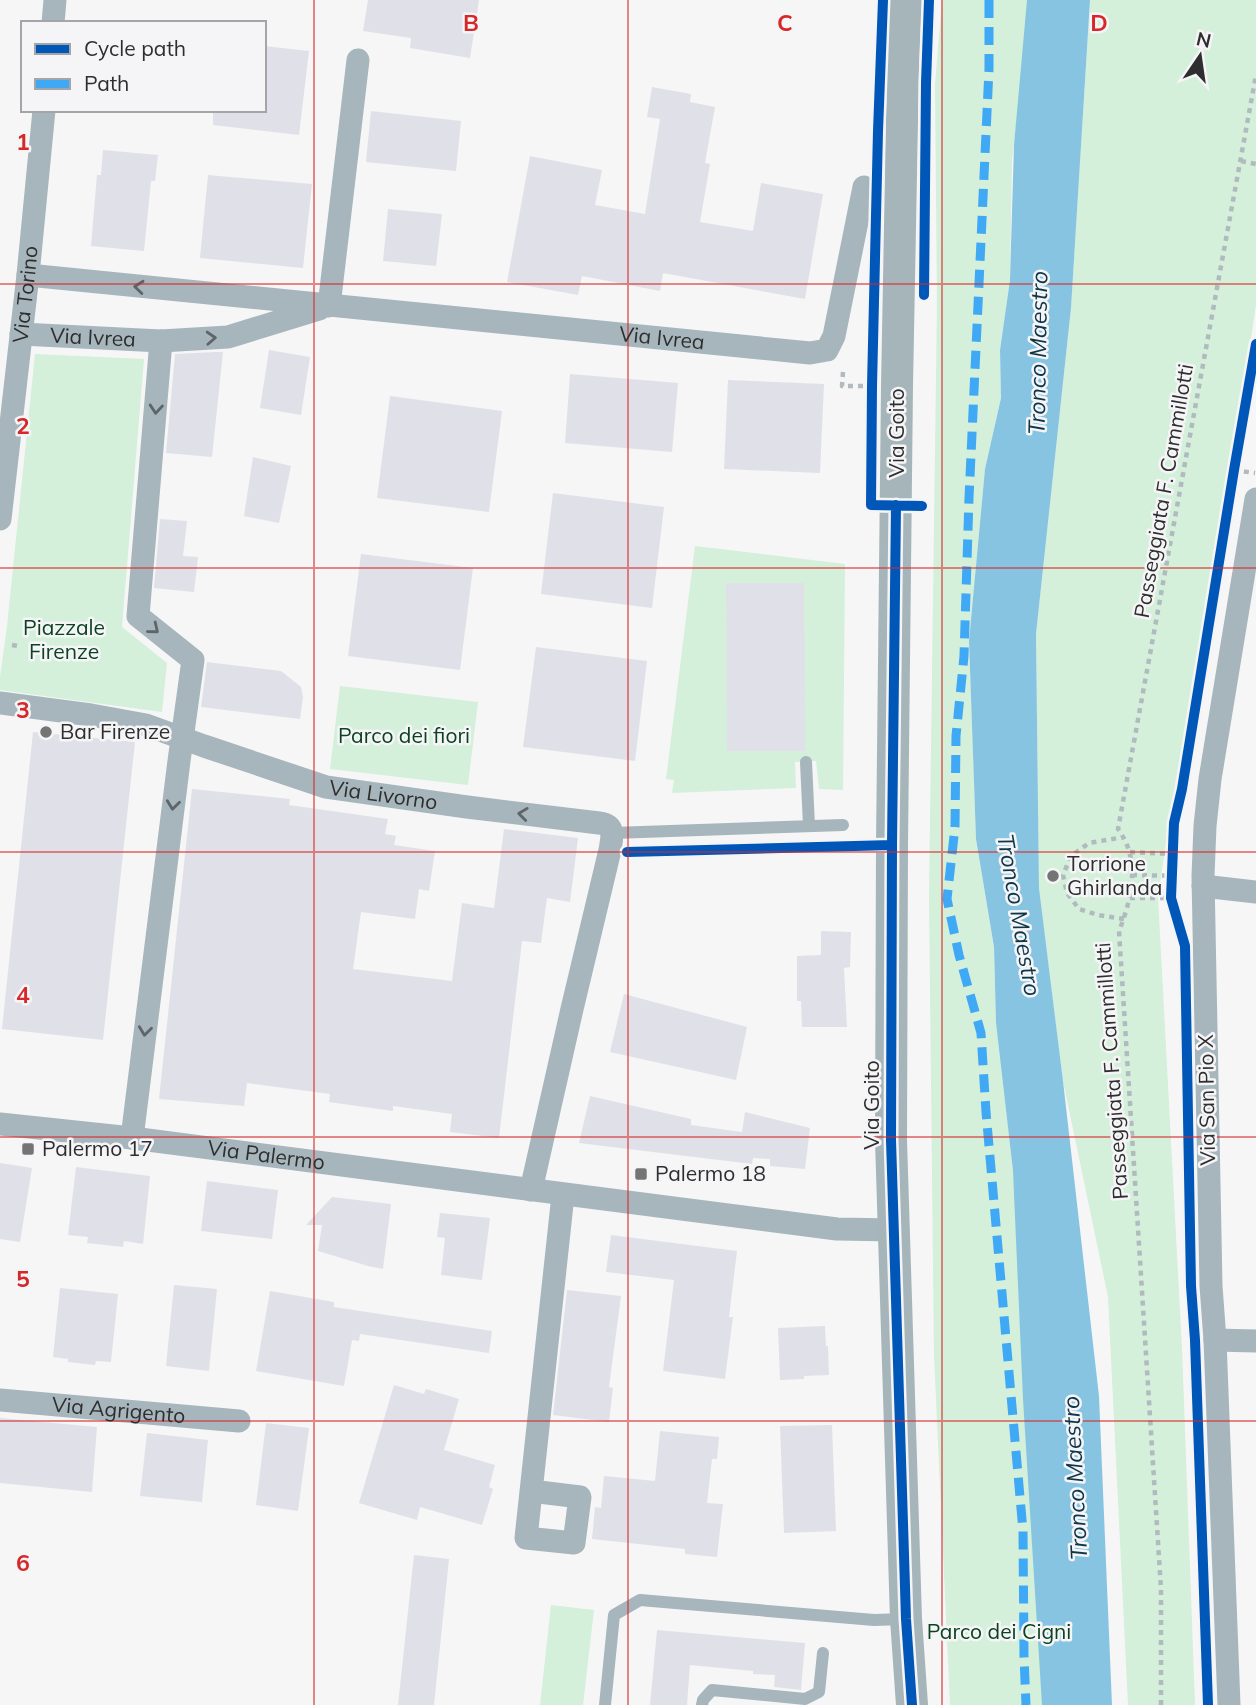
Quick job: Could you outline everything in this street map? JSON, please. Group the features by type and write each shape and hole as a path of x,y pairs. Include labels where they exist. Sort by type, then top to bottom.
{"main road":[{"name":"Via Goito","path":"906,0 902,68 897,372 891,1140 906,1619 912,1705"}],"street":[{"path":"53,21 55,0"},
{"path":"329,306 358,60"},
{"name":"Via Torino","path":"0,519 44,112"},
{"name":"Via Ivrea","path":"28,275 810,353 827,350 834,336 864,187"},
{"name":"Via Ivrea","path":"21,334 161,341 228,337 329,306"},
{"path":"132,1138 193,660 138,616 161,341"},
{"name":"Via San Pio X","path":"1229,1705 1211,1272 1203,886 1210,779 1254,527 1256,499"},
{"name":"Via Livorno","path":"0,704 146,725 326,787 606,824 613,833"},
{"path":"531,1190 613,833"},
{"path":"1203,886 1256,892"},
{"name":"Via Palermo","path":"0,1124 132,1138 842,1230 894,1230"},
{"path":"531,1491 563,1195"},
{"path":"1215,1340 1256,1341"},
{"name":"Via Agrigento","path":"0,1400 239,1420"}],"lane":[{"path":"806,762 809,826"},
{"path":"613,833 843,825"},
{"path":"605,1705 614,1615 640,1600 874,1620 906,1619"},
{"path":"702,1705 712,1690 754,1700 805,1699 819,1692 823,1653"}],"path":[{"path":"1241,161 1256,164"},
{"path":"843,372 842,386 872,386"},
{"path":"1234,470 1256,473"},
{"path":"12,645 18,646"},
{"path":"1124,837 1089,843 1071,856 1063,876 1068,893 1079,909 1124,919"},
{"path":"1130,852 1173,854"},
{"path":"1132,875 1173,876"},
{"path":"1130,898 1171,898"}],"green space":[{"name":"Parco dei Cigni","path":"942,0 1031,0 1012,161 1010,280 1000,350 1001,398 985,469 969,641 976,839 994,947 996,1023 1013,1171 1057,1705 950,1705 934,1355 929,896 937,304 935,84"},
{"path":"1090,0 1256,0 1256,305 1221,536 1175,785 1158,897 1182,1348 1195,1705 1128,1705 1108,1297 1063,1081 1039,888 1036,634 1071,308"},
{"name":"Piazzale Firenze","path":"35,354 144,359 122,627 167,663 162,712 0,690"},
{"path":"695,546 845,564 843,790 819,789 816,761 795,762 796,788 672,793 674,780 666,779"},
{"name":"Parco dei fiori","path":"340,686 478,702 468,785 330,769"},
{"path":"551,1605 594,1610 583,1705 540,1705"}],"water":[{"name":"Tronco Maestro","path":"1027,0 1090,0 1071,308 1036,634 1039,888 1099,1396 1112,1705 1042,1705 1023,1399 1013,1171 996,1023 994,947 976,839 969,641 985,469 1001,398 1000,350 1010,280 1014,145"}],"building":[{"path":"368,0 479,0 470,58 410,48 411,38 363,31"},
{"path":"266,46 309,51 299,135 213,125 213,112 266,112"},
{"path":"652,87 691,94 690,102 715,107 705,163 710,164 700,222 753,231 761,183 823,194 805,299 663,273 660,291 582,276 578,295 507,282 530,156 602,170 595,205 645,214 660,119 647,117"},
{"path":"371,111 461,121 456,171 366,162"},
{"path":"103,150 158,155 155,181 151,181 144,251 91,246 97,175 101,175"},
{"path":"208,175 312,184 303,268 200,258"},
{"path":"388,209 442,214 436,266 383,261"},
{"path":"269,350 310,357 301,415 260,408"},
{"path":"223,352 212,457 166,453 175,354"},
{"path":"570,374 678,383 672,452 565,443"},
{"path":"728,380 824,384 820,473 724,469"},
{"path":"390,396 502,411 489,512 377,498"},
{"path":"253,457 291,466 279,523 244,516"},
{"path":"553,493 664,507 652,608 541,594"},
{"path":"160,519 187,521 183,556 198,557 194,592 154,588"},
{"path":"361,554 473,568 460,670 348,656"},
{"path":"726,583 804,583 805,751 727,751"},
{"path":"536,647 647,661 635,761 523,747"},
{"path":"207,662 281,671 301,687 303,697 300,719 201,707"},
{"path":"33,732 135,742 103,1040 2,1029"},
{"path":"192,789 290,799 289,805 388,819 385,834 396,836 394,845 435,851 429,891 419,889 415,919 361,912 353,969 452,981 462,903 494,908 504,829 578,838 570,902 547,898 541,943 522,941 499,1138 450,1132 452,1114 393,1106 393,1111 329,1102 330,1094 247,1083 244,1106 159,1099"},
{"path":"821,931 851,932 850,967 844,968 847,1027 802,1027 801,1001 797,1001 797,956 821,955"},
{"path":"624,994 747,1027 736,1080 610,1052"},
{"path":"590,1096 691,1119 691,1125 742,1132 745,1112 810,1128 805,1169 770,1166 770,1159 753,1158 752,1164 579,1143"},
{"path":"0,1163 32,1168 20,1242 0,1239"},
{"path":"76,1167 150,1176 143,1244 124,1241 123,1247 87,1243 88,1237 68,1235"},
{"path":"207,1181 278,1190 272,1239 201,1231"},
{"path":"332,1197 391,1204 383,1269 318,1251 322,1225 306,1225"},
{"path":"440,1213 490,1218 482,1280 441,1275 445,1238 437,1237"},
{"path":"611,1235 737,1251 729,1317 733,1317 725,1379 663,1371 674,1280 606,1272"},
{"path":"174,1285 217,1289 209,1371 166,1366"},
{"path":"60,1288 118,1294 111,1362 96,1361 95,1365 68,1362 68,1359 53,1357"},
{"path":"567,1290 621,1296 609,1387 613,1388 609,1422 553,1415"},
{"path":"270,1291 334,1302 334,1307 492,1331 489,1353 360,1334 359,1341 352,1340 344,1386 256,1371"},
{"path":"825,1326 829,1375 780,1380 778,1328"},
{"path":"394,1385 424,1394 426,1389 459,1399 444,1450 495,1465 489,1487 493,1489 482,1525 420,1507 417,1520 359,1503"},
{"path":"0,1418 97,1427 92,1492 0,1483"},
{"path":"266,1423 309,1428 298,1511 256,1505"},
{"path":"832,1425 836,1531 784,1533 780,1426"},
{"path":"660,1431 719,1437 717,1459 712,1459 707,1503 723,1504 717,1557 685,1554 685,1549 592,1539 595,1507 601,1508 604,1476 655,1481"},
{"path":"147,1433 208,1440 202,1502 140,1496"},
{"path":"414,1555 449,1559 434,1705 398,1705"},
{"path":"657,1630 805,1643 801,1690 774,1687 775,1675 690,1665 687,1705 650,1705"}],"marked path":[{"path":"989,0 989,69 964,656 956,736 955,827 947,899 959,955 981,1033 1023,1531 1026,1705"}],"cycle path":[{"path":"883,0 871,505 922,506"},
{"path":"924,295 929,0"},
{"path":"1208,1705 1191,1286 1185,946 1171,898 1174,823 1182,789 1256,344"},
{"path":"896,505 891,1140 906,1619 912,1705"},
{"path":"627,852 892,845"}],"place":[{"name":"Bar Firenze","path":"46,732"},
{"name":"Torrione Ghirlanda","path":"1053,876"},
{"name":"Palermo 17","path":"28,1149"},
{"name":"Palermo 18","path":"641,1174"}]}
